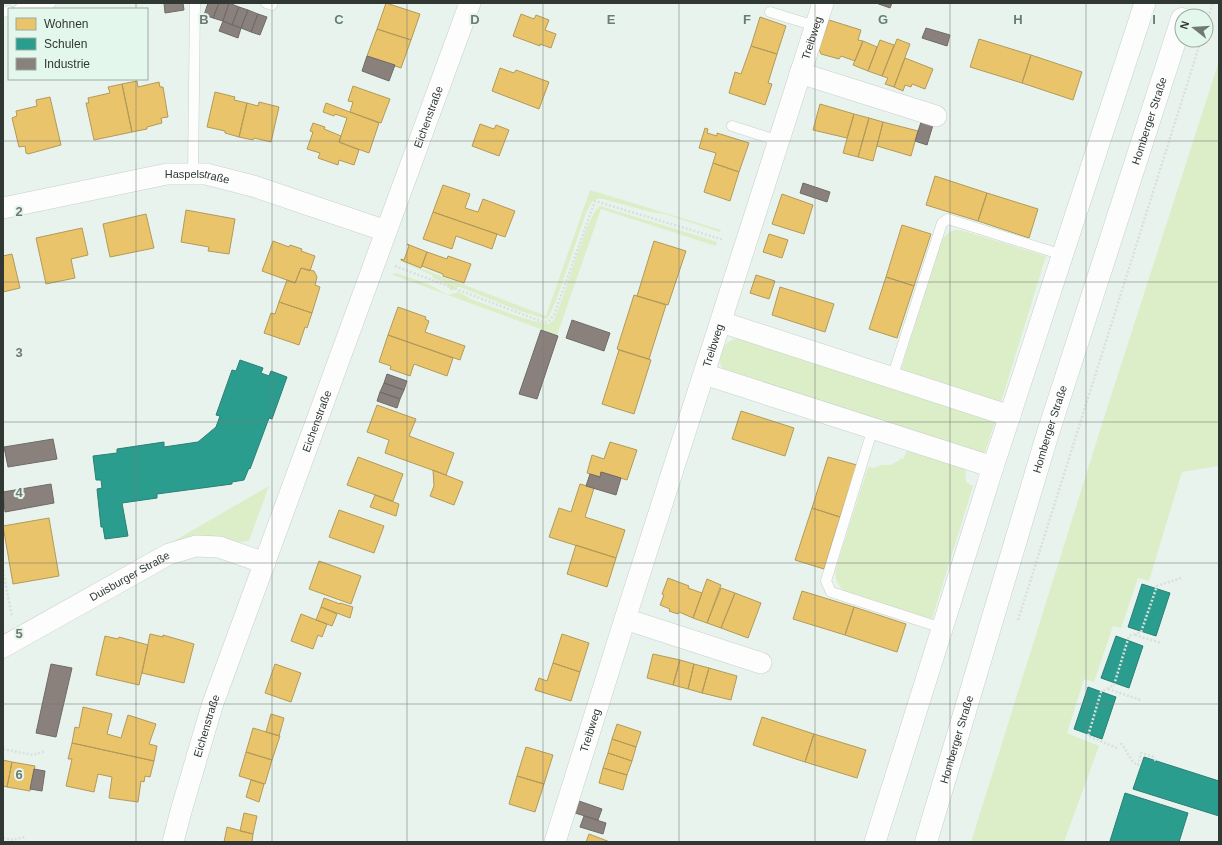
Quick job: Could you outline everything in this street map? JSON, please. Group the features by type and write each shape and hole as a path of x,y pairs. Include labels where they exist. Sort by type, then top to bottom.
{"main road":[{"name":"Homberger Straße","path":"926,842 1047,436 1174,44"}],"street":[{"name":"Eichenstraße","path":"173,842 212,706 470,3"},
{"name":"Treibweg","path":"555,842 823,3"},
{"path":"875,842 993,467 1145,3"},
{"name":"Treibweg","path":"800,73 936,116"},
{"name":"Haspelstraße","path":"3,208 167,174 206,174 252,186 386,231"},
{"path":"721,322 1010,416"},
{"path":"704,374 993,467"},
{"name":"Duisburger Straße","path":"10,643 169,554 196,546 219,547 265,563"},
{"path":"625,619 762,663"}],"lane":[{"path":"25,8 51,3"},
{"path":"194,174 196,3"},
{"path":"770,12 815,26"},
{"path":"732,126 779,141"},
{"path":"892,378 942,222 948,219 1063,255"},
{"path":"873,428 826,581 831,592 942,628"}],"path":[{"path":"1017,620 1198,48"},
{"path":"376,259 543,322 549,321 554,315 595,201 744,247"},
{"path":"3,570 10,643"},
{"path":"1116,748 1088,736 1101,692 1114,685 1129,636 1141,632 1157,586 1181,578"},
{"path":"1135,635 1160,643"},
{"path":"1107,689 1141,700"},
{"path":"1121,743 1133,762 1138,765 1141,753 1152,756 1156,761"},
{"path":"3,749 33,754 45,751"},
{"path":"3,838 13,840 25,837"}],"green space":[{"path":"1219,61 1219,466 1182,472 1149,581 1138,578 1121,628 1113,626 1094,682 1084,679 1067,733 1099,746 1064,842 971,842 1102,424"},
{"path":"590,190 721,230 720,232 665,214 651,212 603,199 597,199 592,202 586,213 556,301 546,319 517,310 460,287 451,291 445,283 433,278 432,275 399,261 546,316"},
{"path":"600,206 717,242 716,246 601,209 557,335 393,275 396,273 430,285 448,295 459,292 471,299 514,315 548,324 553,321 558,310 584,236 595,211"},
{"path":"955,230 960,230 1046,256 1001,401 996,404 901,370 940,244 946,235"},
{"path":"743,337 993,419 995,422 985,452 982,454 723,370 720,358 723,348 731,341"},
{"path":"909,447 965,468 966,482 973,486 932,619 845,592 838,584 835,575 868,467 874,468 881,465 890,465 900,460 900,458 903,459"},
{"path":"269,486 249,541 239,542 219,538 167,545"}],"building: Wohnen":[{"path":"386,3 420,14 411,40 377,29"},
{"path":"521,14 534,19 536,15 549,20 545,30 556,34 551,48 540,44 540,46 513,36"},
{"path":"760,17 786,26 777,54 751,46"},
{"path":"829,20 861,30 858,40 863,41 855,61 841,56 839,59 821,54 819,49"},
{"path":"377,29 411,40 401,68 367,56"},
{"path":"897,39 910,44 894,87 885,84 888,78 882,76"},
{"path":"979,39 1031,55 1022,83 970,67"},
{"path":"880,40 894,45 882,76 868,71"},
{"path":"863,41 877,47 868,71 853,65"},
{"path":"751,46 777,54 768,83 772,84 765,105 729,93 735,72 741,74"},
{"path":"1031,55 1082,72 1073,100 1022,83"},
{"path":"905,58 933,69 925,89 912,84 911,87 905,85 903,91 894,87"},
{"path":"500,68 514,73 516,70 549,82 539,109 492,91"},
{"path":"137,81 138,87 159,82 160,87 163,87 168,117 161,118 162,123 147,127 147,129 132,132 122,84"},
{"path":"122,84 132,132 94,140 86,103 89,103 88,98 110,93 108,87"},
{"path":"353,86 390,99 381,123 350,112 353,102 348,101"},
{"path":"215,92 235,97 234,100 247,103 239,137 225,133 225,131 207,127"},
{"path":"50,97 61,145 28,154 26,153 25,146 19,147 12,118 17,116 16,111 37,106 36,100"},
{"path":"259,102 279,107 271,142 254,138 253,140 239,137 247,103 258,106"},
{"path":"326,103 379,123 369,153 339,142 347,118 335,114 334,116 323,112"},
{"path":"820,104 854,114 847,138 813,130"},
{"path":"854,114 869,118 858,157 843,153"},
{"path":"869,118 883,122 873,161 858,157"},
{"path":"883,122 918,131 911,156 877,146"},
{"path":"313,123 325,127 324,129 341,136 339,142 359,150 354,165 339,160 338,165 318,158 320,153 307,149 313,132 310,131"},
{"path":"480,124 494,129 496,125 509,130 499,156 472,146"},
{"path":"705,128 708,129 707,133 717,136 717,133 749,143 739,172 713,163 716,153 699,148"},
{"path":"713,163 739,172 730,201 704,192"},
{"path":"935,176 987,193 978,221 926,205"},
{"path":"443,185 470,194 465,208 478,212 483,199 515,211 505,237 433,212"},
{"path":"987,193 1038,209 1029,238 978,221"},
{"path":"782,194 813,205 804,234 772,224"},
{"path":"186,210 235,219 229,254 208,251 209,247 181,242"},
{"path":"433,212 497,234 492,249 456,236 452,249 423,239"},
{"path":"146,214 154,248 110,257 103,224"},
{"path":"902,225 931,234 914,286 886,277"},
{"path":"82,228 88,255 71,259 75,278 46,284 36,238"},
{"path":"769,234 788,240 782,258 763,252"},
{"path":"273,241 289,247 290,245 302,249 301,251 315,256 310,271 301,268 295,283 262,271"},
{"path":"654,241 686,251 668,305 637,296"},
{"path":"407,244 427,252 421,268 401,260 404,260 409,246"},
{"path":"427,252 447,259 448,256 471,264 464,283 443,276 443,274 422,266"},
{"path":"12,254 20,288 3,292 3,256"},
{"path":"301,268 314,271 317,277 315,285 320,287 312,313 279,302 287,280 295,283"},
{"path":"756,275 775,281 769,299 750,293"},
{"path":"886,277 914,286 897,338 869,329"},
{"path":"780,287 834,304 825,332 772,315"},
{"path":"634,295 666,305 649,359 617,349"},
{"path":"279,302 312,313 307,328 305,327 299,345 264,333 271,313 275,314"},
{"path":"398,307 426,317 425,319 429,321 425,332 465,346 460,360 388,335"},
{"path":"388,335 453,358 447,376 414,364 410,376 390,369 391,366 379,362"},
{"path":"619,350 651,360 634,414 602,404"},
{"path":"377,405 416,419 409,436 454,453 446,475 385,453 389,440 367,432"},
{"path":"741,411 794,428 785,456 732,439"},
{"path":"610,442 637,450 627,480 601,472 600,477 587,473 592,455 604,459"},
{"path":"358,457 403,474 393,501 347,485"},
{"path":"828,457 857,465 840,517 812,508"},
{"path":"433,470 463,482 454,505 430,496 434,486"},
{"path":"580,484 594,488 585,517 625,530 616,558 549,537 559,508 571,512"},
{"path":"375,495 399,504 396,516 370,507"},
{"path":"812,508 840,517 824,569 795,560"},
{"path":"339,510 384,526 374,553 329,537"},
{"path":"49,518 59,576 13,584 3,526"},
{"path":"576,545 616,558 607,587 567,574"},
{"path":"319,561 361,576 351,604 309,589"},
{"path":"668,578 702,593 693,618 679,612 678,614 669,611 670,609 660,605 664,595 662,594"},
{"path":"707,579 721,585 707,623 693,618"},
{"path":"721,588 735,593 721,628 707,623"},
{"path":"802,591 854,607 845,635 793,619"},
{"path":"735,593 761,603 748,638 721,628"},
{"path":"324,598 353,607 350,618 321,607"},
{"path":"321,607 337,614 332,626 316,620"},
{"path":"854,607 906,624 897,652 845,635"},
{"path":"301,614 327,624 322,637 318,635 313,649 291,641"},
{"path":"150,634 163,637 163,635 194,644 184,683 142,673"},
{"path":"562,634 589,643 580,672 553,663"},
{"path":"105,636 118,639 119,637 148,645 139,685 96,675"},
{"path":"653,654 680,660 673,685 647,678"},
{"path":"680,660 694,664 688,689 673,685"},
{"path":"553,663 580,672 571,701 535,690 539,678 547,681"},
{"path":"275,664 301,673 291,702 265,693"},
{"path":"694,664 709,668 702,693 688,689"},
{"path":"709,668 737,676 731,700 702,693"},
{"path":"83,707 112,714 107,734 121,738 128,715 156,724 149,744 157,746 154,761 72,743 75,727 79,728"},
{"path":"271,714 284,718 279,736 266,732"},
{"path":"762,717 814,734 805,762 753,745"},
{"path":"617,724 641,732 636,747 612,739"},
{"path":"253,728 280,736 272,760 246,752"},
{"path":"814,734 866,750 857,778 805,762"},
{"path":"612,739 636,747 632,761 608,753"},
{"path":"72,743 154,761 150,777 145,776 144,782 141,781 138,802 109,798 112,777 98,774 94,792 66,786 72,759 68,759"},
{"path":"526,747 553,755 544,784 517,776"},
{"path":"246,752 272,760 265,784 239,776"},
{"path":"608,753 632,761 627,775 603,768"},
{"path":"3,760 12,762 7,787 3,786"},
{"path":"12,762 35,766 30,791 7,787"},
{"path":"603,768 627,775 623,790 599,783"},
{"path":"517,776 544,784 535,812 509,804"},
{"path":"251,780 264,784 259,802 246,797"},
{"path":"244,813 257,816 253,834 240,831"},
{"path":"227,827 253,834 252,842 224,842"},
{"path":"589,834 610,842 586,842"}],"building: Schulen":[{"path":"240,360 263,368 261,373 269,376 271,371 287,377 272,419 269,418 250,469 249,468 244,480 232,482 232,484 157,494 157,498 122,503 128,536 105,539 103,527 101,527 97,489 102,488 101,480 96,480 93,456 117,453 117,449 164,442 164,447 198,442 216,427 220,416 216,415 232,370 236,371"},
{"path":"1142,584 1170,593 1156,636 1128,627"},
{"path":"1116,636 1143,646 1129,688 1101,678"},
{"path":"1088,687 1116,697 1102,739 1074,729"},
{"path":"1144,757 1219,781 1219,816 1133,789"},
{"path":"1125,793 1188,813 1179,842 1110,841"}],"building: Industrie":[{"path":"164,3 183,3 184,10 165,13"},
{"path":"208,3 219,3 213,18 204,15"},
{"path":"219,3 229,3 223,21 213,18"},
{"path":"229,3 239,7 232,25 223,21"},
{"path":"876,3 892,3 890,8"},
{"path":"239,7 248,10 241,28 232,25"},
{"path":"248,10 258,14 251,32 241,28"},
{"path":"258,14 267,17 260,35 251,32"},
{"path":"223,21 241,28 238,38 219,31"},
{"path":"926,28 950,35 947,46 922,38"},
{"path":"367,56 395,65 389,81 362,71"},
{"path":"921,122 933,125 927,145 915,141"},
{"path":"803,183 830,192 827,202 800,193"},
{"path":"572,320 610,333 604,351 566,338"},
{"path":"541,330 558,336 537,399 519,394"},
{"path":"387,374 407,381 404,390 384,383"},
{"path":"384,383 404,390 400,399 380,392"},
{"path":"380,392 400,399 397,408 377,401"},
{"path":"53,439 57,459 8,467 4,447"},
{"path":"601,472 621,478 616,495 586,486 590,474 600,477"},
{"path":"51,484 54,503 5,512 3,492"},
{"path":"51,664 72,668 56,737 36,733"},
{"path":"34,769 45,771 42,791 30,789"},
{"path":"579,801 602,809 598,820 575,813"},
{"path":"584,816 606,823 603,834 580,827"}]}
